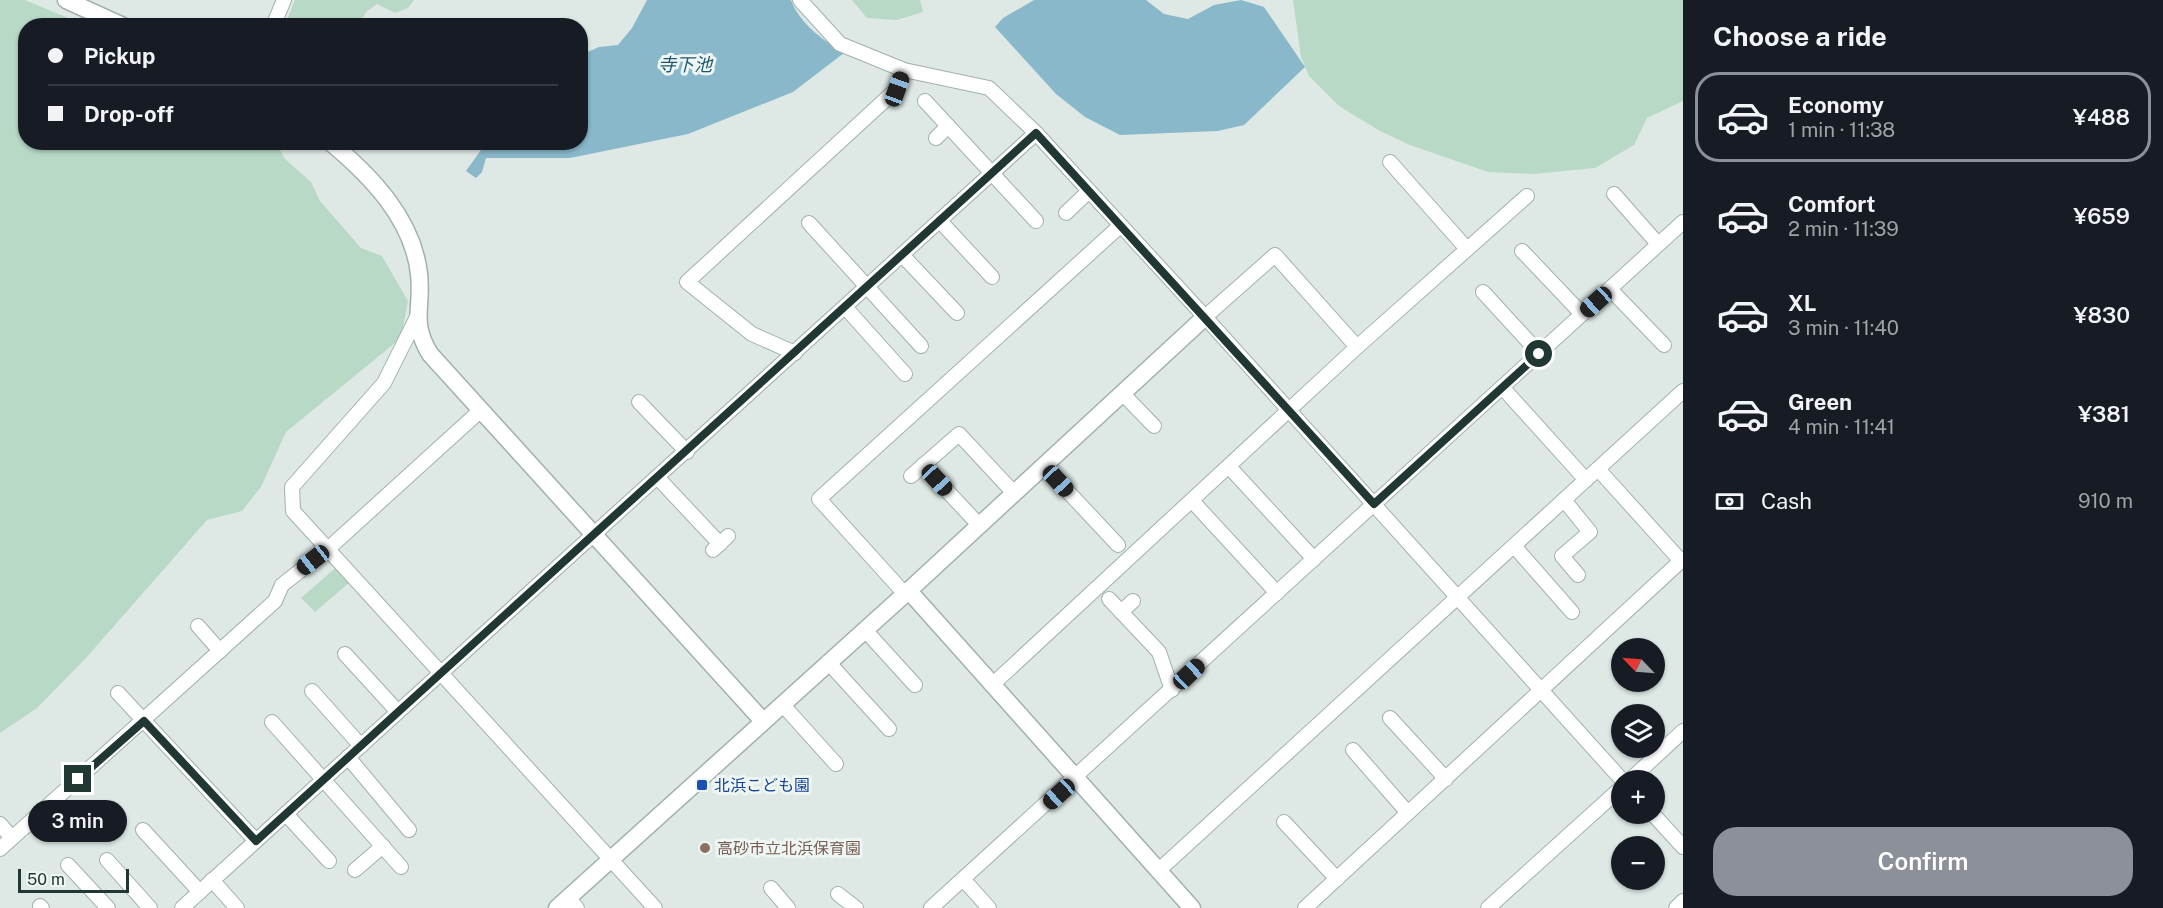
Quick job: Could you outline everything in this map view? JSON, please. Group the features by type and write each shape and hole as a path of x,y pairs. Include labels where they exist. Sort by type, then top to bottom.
{"street":[{"path":"66,0 105,18"},
{"path":"276,18 284,0"},
{"path":"800,0 840,44 904,70 989,88 1036,133 1205,316 1540,692 1613,770"},
{"path":"795,353 752,334 687,282 897,89 904,70"},
{"path":"925,101 1036,221"},
{"path":"936,138 948,126"},
{"path":"182,908 596,535 1036,133"},
{"path":"339,150 360,170 400,216 415,249 419,276 417,317 421,338 430,354 763,721"},
{"path":"1390,162 1467,249"},
{"path":"1066,213 1089,191"},
{"path":"1614,194 1658,244"},
{"path":"992,685 1357,347 1467,249 1519,196"},
{"path":"940,221 992,278"},
{"path":"931,908 1683,222"},
{"path":"809,223 921,346"},
{"path":"1120,226 819,499 992,685 1191,908"},
{"path":"1522,251 1582,314"},
{"path":"902,255 957,313"},
{"path":"567,904 611,859 907,592 1205,316 1275,255 1357,347"},
{"path":"1610,289 1664,345"},
{"path":"1483,292 1539,354"},
{"path":"845,307 905,374"},
{"path":"417,317 384,383 292,487 293,511 655,908"},
{"path":"1502,387 1586,480"},
{"path":"1158,871 1683,391"},
{"path":"1122,393 1154,426"},
{"path":"639,402 687,452"},
{"path":"0,849 275,601 282,585 329,548 481,410"},
{"path":"911,476 959,434 1013,492"},
{"path":"923,465 979,525"},
{"path":"1043,465 1118,545"},
{"path":"1305,908 1682,560 1598,469"},
{"path":"1233,471 1314,559"},
{"path":"658,478 720,543"},
{"path":"1564,500 1590,532 1562,556 1578,575"},
{"path":"1195,504 1277,593"},
{"path":"1514,546 1572,612"},
{"path":"1110,599 1159,652 1172,690"},
{"path":"1122,612 1133,601"},
{"path":"198,626 220,651"},
{"path":"865,630 901,678 915,685"},
{"path":"345,654 398,712"},
{"path":"828,663 889,729"},
{"path":"312,692 360,746"},
{"path":"118,693 256,841"},
{"path":"782,704 836,764"},
{"path":"1390,718 1446,779"},
{"path":"272,722 401,867"},
{"path":"1641,770 1683,731"},
{"path":"1353,750 1408,813"},
{"path":"348,757 409,830"},
{"path":"1488,908 1611,798"},
{"path":"286,814 329,861"},
{"path":"1284,822 1337,879"},
{"path":"0,824 12,838"},
{"path":"1662,824 1683,847"},
{"path":"143,830 200,892"},
{"path":"355,870 383,846"},
{"path":"107,861 150,908"},
{"path":"68,865 108,908"},
{"path":"963,879 988,908"},
{"path":"212,880 237,908"},
{"path":"771,888 788,908"},
{"path":"838,894 856,908"},
{"path":"1676,908 1683,902"}],"green space":[{"path":"0,0 25,0 68,18 18,18 18,150 280,150 285,159 311,182 320,201 361,248 382,256 408,301 401,338 286,432 261,487 242,511 207,520 86,658 37,708 0,733"},
{"path":"295,0 414,0 408,8 395,13 377,4 366,12 363,18 288,18"},
{"path":"852,0 920,0 923,12 897,20 867,18"},
{"path":"1293,0 1683,0 1683,101 1647,118 1634,145 1595,168 1533,174 1488,172 1410,145 1380,131 1339,106 1309,76 1301,57"},
{"path":"338,566 351,581 315,612 301,598"}],"water":[{"name":"寺下池","path":"647,0 791,0 806,24 844,53 793,92 688,134 570,158 486,158 482,172 476,178 466,171 481,150 588,150 588,52 599,47 618,45 632,28"},
{"path":"1034,0 1146,0 1164,14 1188,19 1214,5 1241,0 1264,7 1305,67 1244,125 1218,131 1120,135 1085,117 1056,94 995,27 1003,18"}],"place":[{"name":"北浜こども園","path":"702,785"},
{"name":"高砂市立北浜保育園","path":"705,848"}],"route":[{"path":"78,779 144,721 256,841 596,535 1036,133 1374,504 1539,354"}]}
